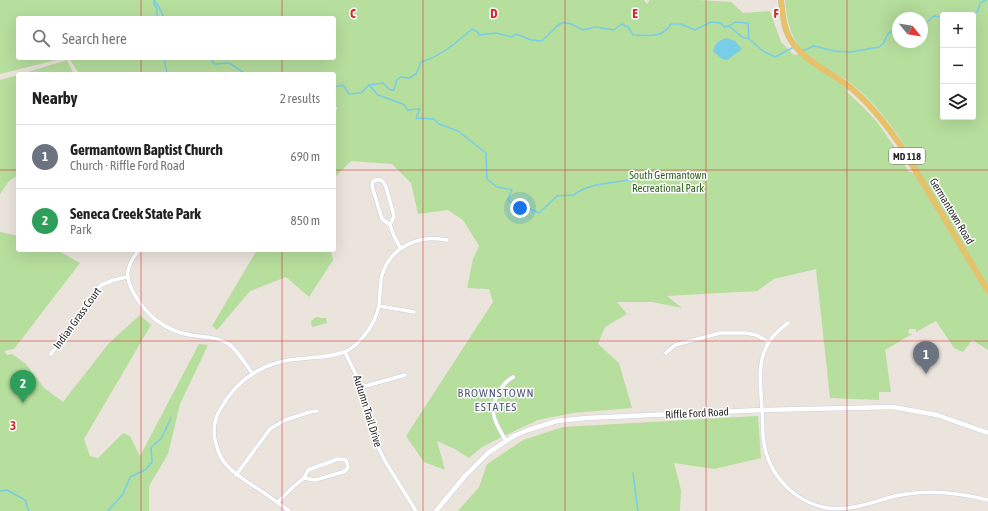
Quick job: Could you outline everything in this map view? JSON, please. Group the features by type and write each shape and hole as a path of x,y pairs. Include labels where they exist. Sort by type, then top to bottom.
{"main road":[{"name":"Germantown Road","path":"781,0 785,29 797,49 806,57 852,88 888,128 899,143 988,291"}],"street":[{"path":"390,225 394,216 388,194 384,182 377,179 373,181 372,186 382,219 390,225 400,247"},
{"path":"290,511 236,475 223,461 217,449 214,434 215,421 228,395 252,373 268,366 285,361 308,359 345,352 356,344 370,329 379,306 383,273 387,264 400,247 416,240 436,238 447,240"},
{"path":"138,252 131,263 128,277 131,288 140,303 157,321 183,334 221,340 230,345 252,373"},
{"name":"Indian Grass Court","path":"51,354 101,285 128,277"},
{"path":"379,306 414,312"},
{"path":"788,323 778,330 763,353 761,366 762,410 766,454 772,469 778,478 793,494 814,505 843,510 853,509 894,496 923,492 966,494 988,500"},
{"path":"666,353 675,345 720,333 746,332 756,335 769,342"},
{"name":"Autumn Trail Drive","path":"345,352 362,386 367,414 378,447 416,511"},
{"path":"362,386 405,375"},
{"path":"506,441 494,420 493,408 494,402 501,388 513,377"},
{"name":"Riffle Ford Road","path":"436,511 473,467 488,453 506,441 528,430 557,421 570,419 762,410 893,407 937,415 988,433"},
{"path":"236,475 270,429 285,420 317,411"},
{"path":"278,502 304,478 308,470 338,459 346,460 346,470 343,472 315,480 304,478"}],"green space":[{"name":"South Germantown Recreational Park","path":"0,0 644,0 647,4 650,0 731,2 743,13 770,11 781,42 794,55 804,53 792,34 785,0 988,0 988,350 972,340 963,352 954,348 936,321 916,332 916,329 909,329 908,333 912,334 885,350 891,392 879,392 879,400 830,398 816,269 774,279 757,291 667,296 682,308 652,302 617,302 627,314 605,327 598,344 619,363 632,408 573,413 538,420 482,447 469,458 455,449 437,441 445,470 424,462 406,436 493,302 489,289 467,288 473,259 479,246 463,220 448,210 418,214 411,183 392,164 351,161 336,176 336,111 338,108 336,107 336,72 78,72 70,60 336,60 336,16 16,16 16,60 56,60 0,74","holes":["838,75 850,83 875,106 897,134 907,149 921,176 908,171 893,145 877,122 847,92 850,84 837,76"]},
{"path":"67,60 73,72 28,72"},
{"path":"16,76 16,176 9,181 0,194 0,80"},
{"path":"0,232 16,236 16,252 61,252 80,263 14,349 4,351 7,355 12,354 26,364 44,388 63,402 109,343 140,315 151,325 84,439 90,456 98,458 123,433 130,436 140,456 199,344 208,345 180,404 168,454 149,486 149,511 0,511"},
{"path":"256,252 331,252 333,260 309,297 286,277 250,291 217,330 212,326"},
{"path":"318,317 326,318 327,323 312,327 311,321"},
{"path":"758,416 761,458 714,469 674,463 681,490 680,511 458,511 479,487 487,464 523,440 563,427"}],"water":[{"path":"727,38 735,41 742,49 727,60 722,59 713,51 718,42"}],"waterway":[{"path":"154,0 163,16"},
{"path":"976,13 978,11 980,3 986,0"},
{"path":"154,1 157,8 157,16"},
{"path":"928,21 934,16 940,17"},
{"path":"336,87 343,85 349,94 361,93 369,85 383,83 390,90 394,90 397,80 401,77 409,78 416,74 421,62 442,53 472,29 478,32 479,35 496,33 512,37 516,34 531,40 542,41 556,27 564,23 569,23 583,30 596,27 614,30 622,24 628,27 633,35 654,35 663,32 671,24 681,24 695,30 711,22 721,23 724,27 735,22 748,23 749,39 763,51 775,57 792,48"},
{"path":"729,26 742,37 749,39"},
{"path":"802,51 814,46 834,51 851,52 879,47 884,43 886,37 892,31"},
{"path":"164,60 167,72"},
{"path":"211,60 214,64 229,63 243,72"},
{"path":"369,85 378,95 403,104 408,110 420,109 416,118 434,119 439,124 458,131 486,153 487,179 497,187 512,190 508,199 514,207 518,204 519,210 528,208 539,213 557,196 574,195 579,191 595,185 637,179"},
{"path":"108,511 123,494 130,477 145,470 152,462 151,447 161,439 171,418"},
{"path":"633,473 638,511"},
{"path":"0,491 7,490 25,500 29,511"}],"place":[{"name":"Germantown Baptist Church","path":"926,374"},
{"name":"Seneca Creek State Park","path":"23,403"}],"district":[{"name":"BROWNSTOWN ESTATES","path":"496,400"}]}
